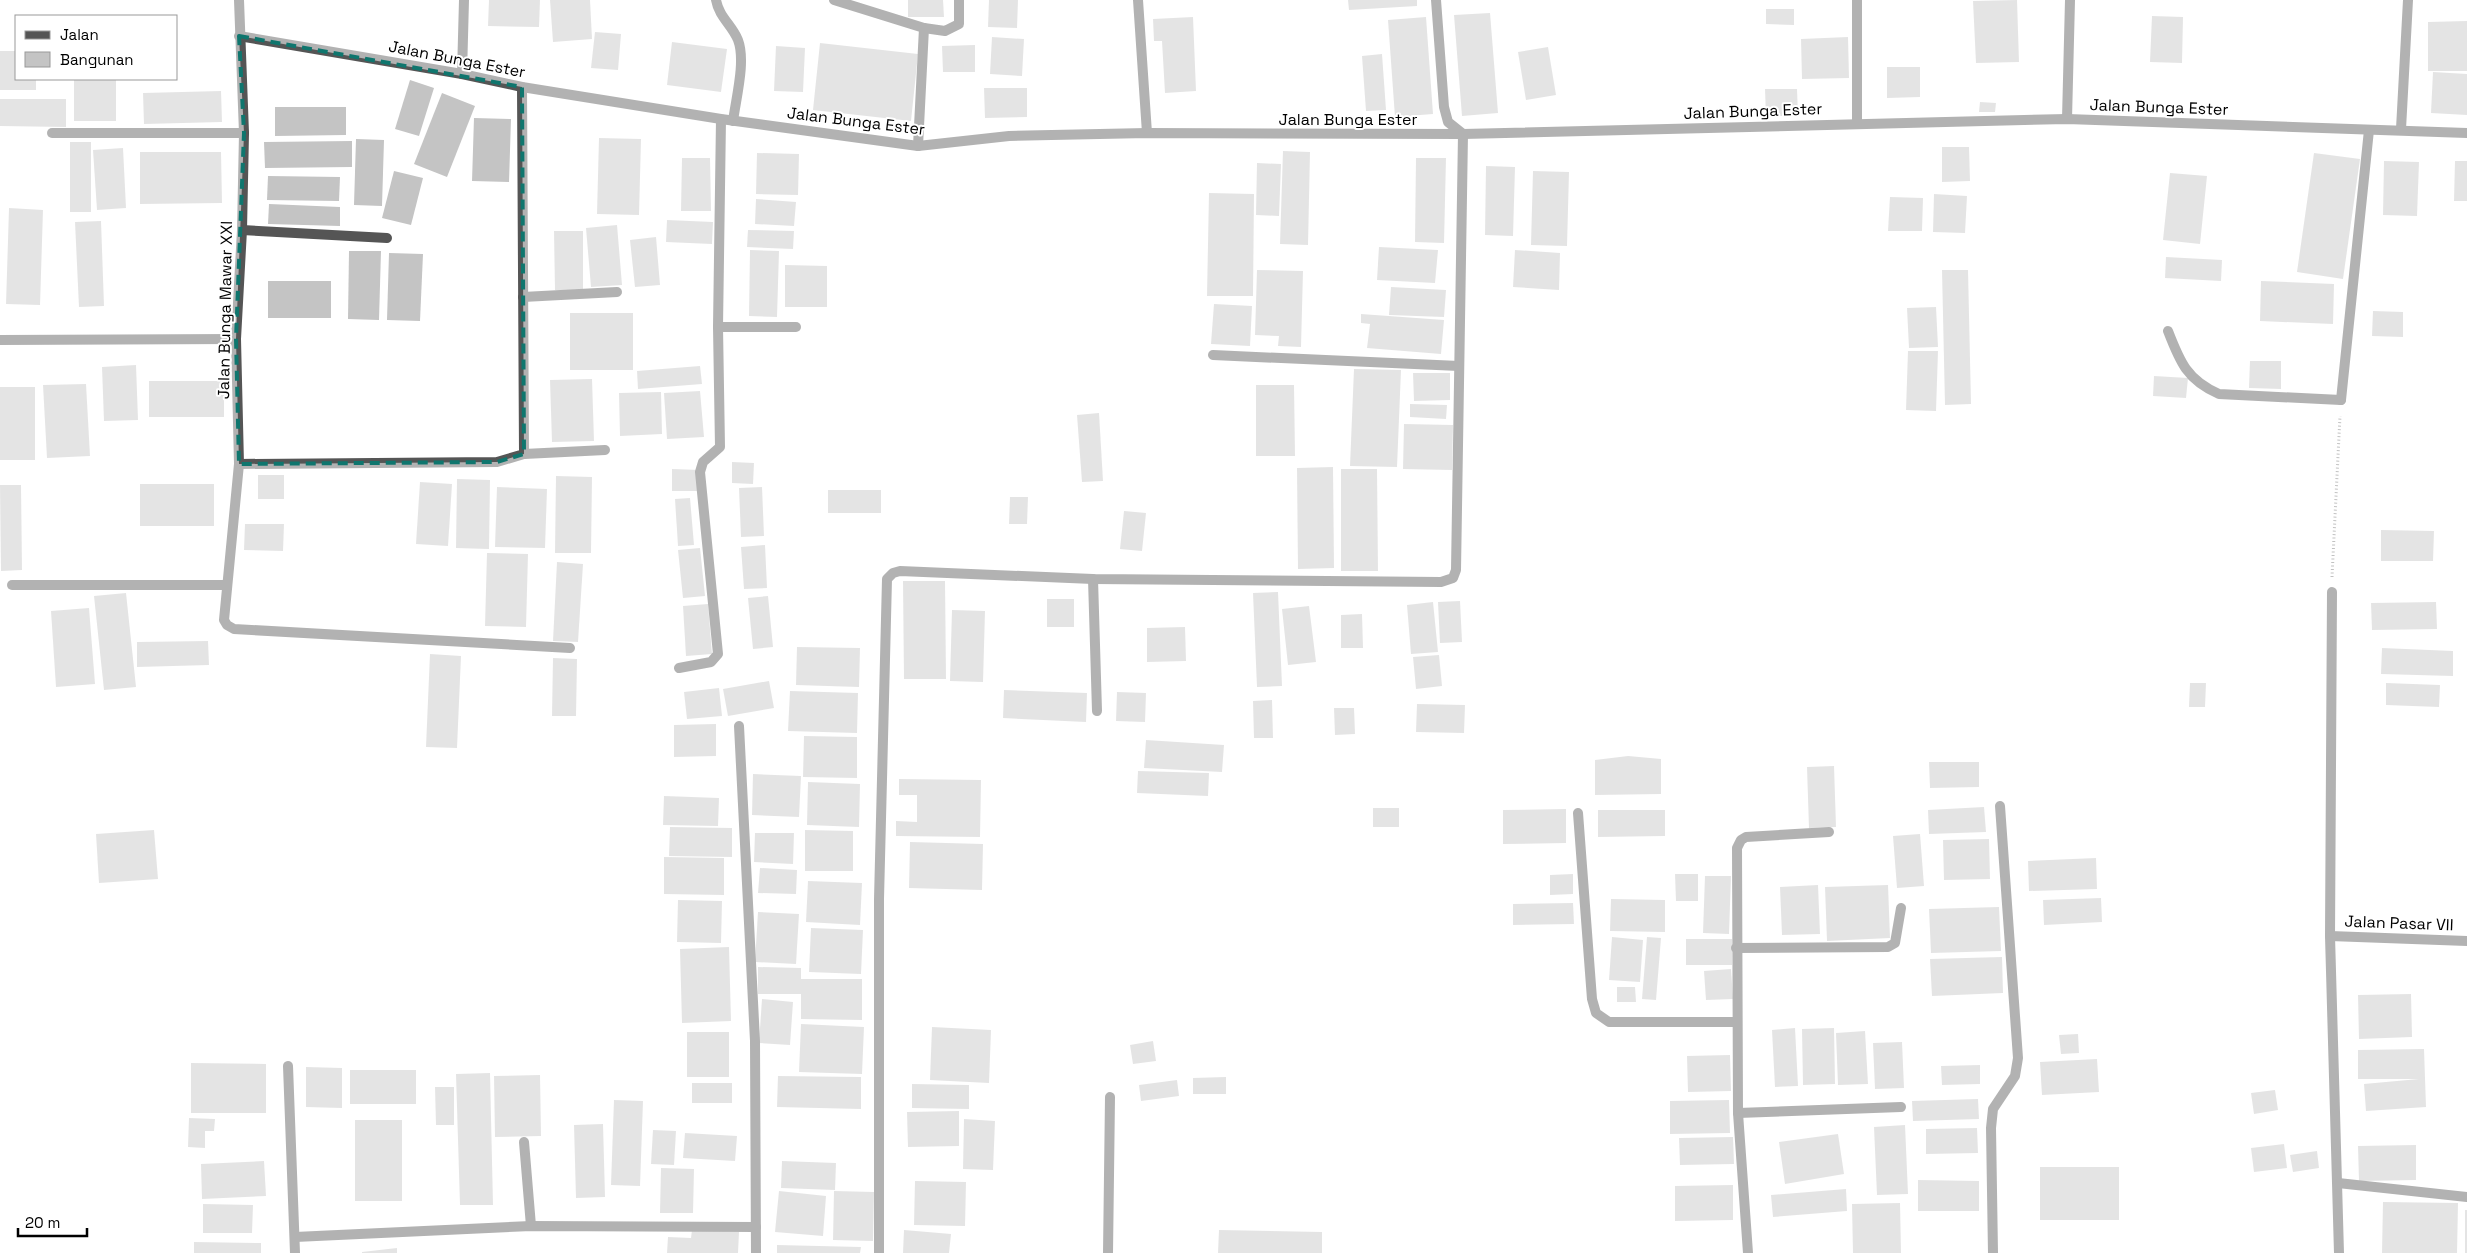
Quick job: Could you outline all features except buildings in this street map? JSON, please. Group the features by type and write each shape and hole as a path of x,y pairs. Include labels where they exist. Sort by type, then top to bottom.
{"street":[{"name":"Jalan Bunga Mawar XXI","path":"239,0 244,133 242,230 236,339 239,464 226,585 224,620 226,625 234,629 570,648"},
{"path":"462,74 464,0"},
{"path":"716,0 722,17 738,40 742,57 733,120"},
{"path":"834,0 924,28 945,32 959,24 959,0"},
{"path":"1138,0 1147,133"},
{"path":"879,1253 879,899 887,579 893,573 910,571 1092,579 1441,582 1451,580 1456,570 1463,134 1448,122 1444,107 1436,0"},
{"path":"1857,0 1857,124"},
{"path":"2067,119 2070,0"},
{"path":"2401,129 2408,0"},
{"path":"918,146 924,28"},
{"name":"Jalan Bunga Ester","path":"239,36 462,74 522,87 721,119 918,146 1009,136 1147,133 1463,134 2067,119 2369,130 2401,129 2467,133"},
{"path":"522,87 524,454"},
{"path":"678,668 712,662 718,654 700,472 703,462 720,447 718,326 721,119"},
{"path":"2168,331 2182,366 2202,386 2219,394 2341,400 2369,130"},
{"path":"52,133 244,133"},
{"path":"242,230 386,238"},
{"path":"523,298 617,292"},
{"path":"718,326 796,326"},
{"path":"0,340 236,339"},
{"path":"1213,355 1459,366"},
{"path":"239,464 496,462 524,454 605,450"},
{"path":"1092,579 1097,712"},
{"path":"12,585 226,585"},
{"path":"2332,592 2330,936 2339,1253"},
{"path":"739,726 755,1041 756,1253"},
{"path":"1993,1253 1991,1128 1993,1109 2015,1076 2018,1058 2000,806"},
{"path":"1578,813 1592,999 1596,1013 1609,1022 1736,1022"},
{"path":"1748,1253 1738,1113 1736,1022 1737,848 1741,840 1758,836 1828,832"},
{"path":"1736,948 1888,947 1895,943 1901,908"},
{"name":"Jalan Pasar VII","path":"2330,936 2467,941"},
{"path":"288,1066 295,1253"},
{"path":"1108,1253 1110,1098"},
{"path":"1738,1113 1901,1107"},
{"path":"524,1142 531,1226"},
{"path":"2338,1183 2467,1197"},
{"path":"295,1237 531,1226 756,1226"}],"path":[{"path":"2332,592 2341,400"}],"highlighted area":[{"path":"239,36 522,87 524,454 497,462 239,464 236,339 244,133"}]}
